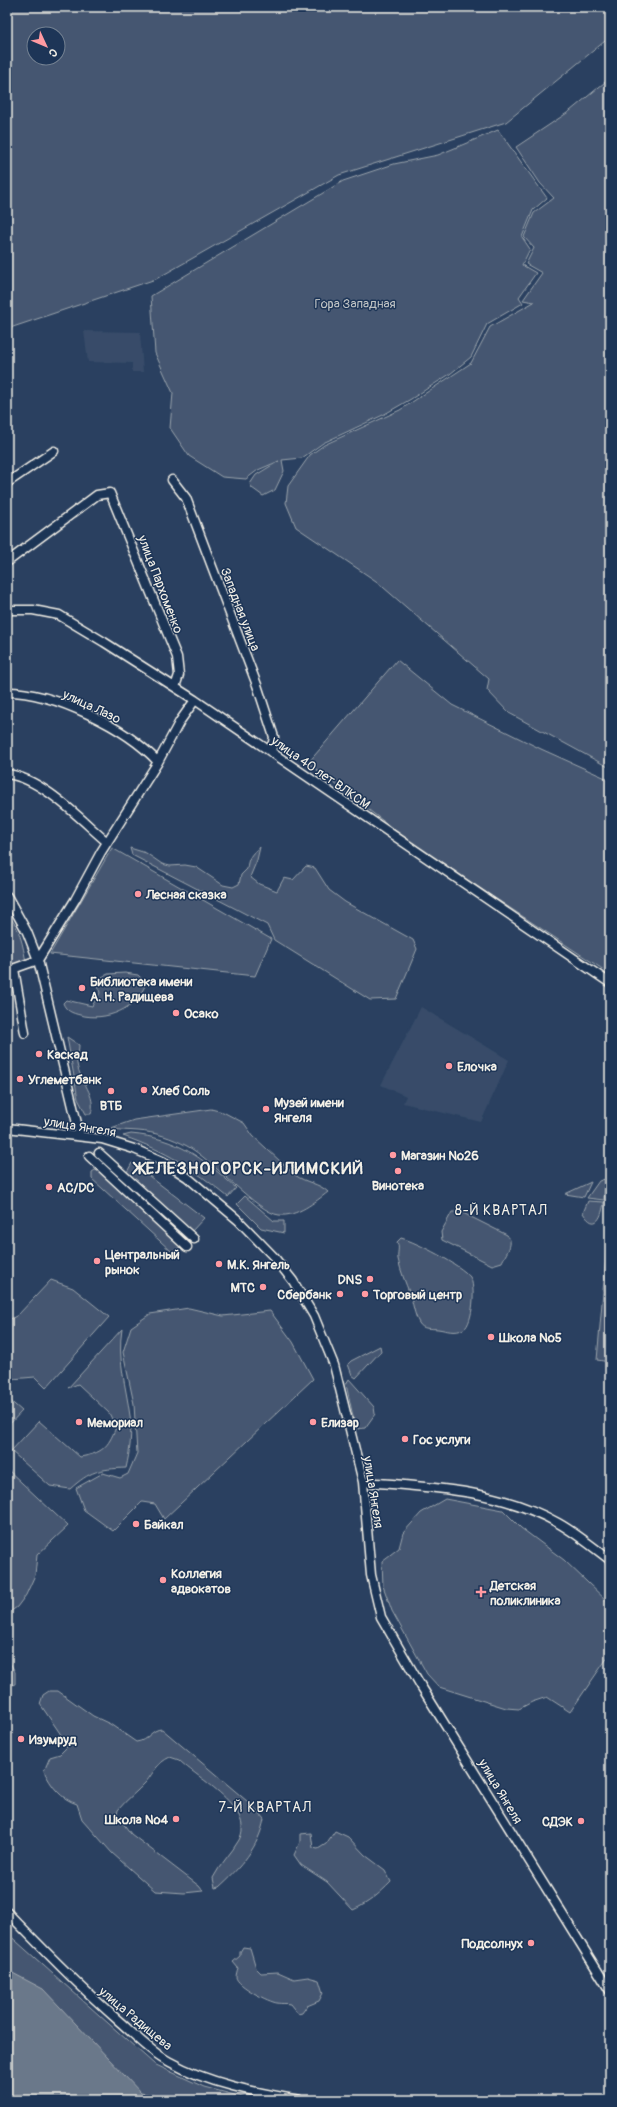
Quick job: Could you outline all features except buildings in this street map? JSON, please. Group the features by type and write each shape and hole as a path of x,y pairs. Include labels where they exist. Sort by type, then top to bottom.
{"street":[{"path":"7,483 54,452"},
{"name":"Западная улица","path":"172,480 186,498 257,685 274,736 271,752"},
{"name":"улица Пархоменко","path":"7,562 97,495 110,493 177,657 179,675 175,687"},
{"name":"улица 40 лет ВЛКСМ","path":"7,610 33,610 59,615 104,642 195,700 610,983"},
{"name":"улица Лазо","path":"7,692 24,692 60,703 108,723 146,749 158,762"},
{"path":"25,1033 10,970 38,960 75,900 107,842 158,762 180,721 195,700"},
{"path":"7,774 18,775 49,794 107,842"},
{"path":"7,896 27,932 38,960 80,1136"},
{"name":"улица Янгеля","path":"7,1128 102,1139 134,1149 162,1161 187,1177 224,1207 274,1257 293,1281 314,1316 328,1347 336,1373 363,1482 371,1575 380,1617 610,1992"},
{"path":"99,1152 194,1239"},
{"path":"90,1156 187,1247"},
{"path":"363,1482 466,1490 510,1502 557,1523 610,1560"},
{"name":"улица Радищева","path":"7,1912 97,2002 154,2051 170,2062 213,2080 262,2094 300,2100"}],"shaded area":[{"path":"84,331 140,332 143,372 132,372 132,363 88,362"},
{"name":"Елочка","path":"421,1007 509,1060 481,1122 403,1103 406,1096 381,1085"},
{"path":"7,1970 43,1989 141,2093 157,2096 163,2100 7,2100"}],"green space":[{"path":"7,7 610,7 610,37 506,122 339,175 156,279 7,329"},
{"path":"610,78 610,768 509,713 487,690 489,679 376,581 296,527 286,503 288,486 310,455 324,445 400,410 471,363 490,327 534,302 523,300 542,273 526,264 534,248 524,237 534,213 554,198 540,183 516,147 570,111"},
{"name":"Гора Западная","path":"498,130 547,198 533,210 522,237 530,249 522,265 536,273 519,297 523,303 487,324 471,357 450,374 383,415 323,443 302,458 282,460 284,471 275,490 263,496 252,488 250,484 256,475 279,461 258,470 246,479 222,477 189,456 170,428 173,393 155,353 151,296 343,181 394,164 438,155"},
{"path":"397,660 452,705 541,749 610,780 610,974 413,844 308,763"},
{"path":"260,847 257,860 250,877 259,884 277,891 284,878 293,880 306,866 315,868 329,890 345,902 413,940 417,949 396,999 370,1000 274,940 267,925 132,855 130,848 146,853 162,864 170,866 185,865 196,867 223,885 233,887 239,884 241,875 247,869 250,856"},
{"name":"Лесная сказка","path":"112,848 271,939 255,976 50,954"},
{"path":"7,915 18,930 26,962 7,967"},
{"path":"125,973 138,975 146,983 136,1000 119,1011 110,1015 90,1017 72,1012 64,1006 63,1003 66,1000 92,1006 100,993 98,986 102,977 108,974"},
{"path":"67,1037 79,1045 77,1064 92,1101 91,1114 86,1114 78,1099"},
{"path":"211,1109 223,1112 244,1123 253,1136 295,1175 321,1187 328,1192 312,1204 299,1211 292,1214 279,1215 270,1212 247,1196 209,1162 187,1146 157,1134 111,1128 134,1120"},
{"path":"131,1134 162,1140 188,1151 212,1167 236,1188 228,1197 202,1177 166,1154 123,1136"},
{"path":"132,1163 204,1218 191,1232 127,1172"},
{"path":"95,1170 180,1242 179,1249 175,1252 171,1251 92,1179 92,1172"},
{"path":"605,1179 604,1200 587,1198 599,1181"},
{"path":"591,1182 584,1197 565,1194"},
{"path":"245,1196 274,1221 284,1221 284,1233 261,1228 237,1204"},
{"path":"588,1201 604,1202 600,1217 595,1222 591,1222 583,1213"},
{"path":"610,1211 610,1362 597,1360"},
{"path":"452,1212 461,1212 507,1235 510,1245 502,1262 492,1265 442,1240 441,1232"},
{"path":"401,1238 438,1254 458,1266 470,1277 473,1288 473,1304 470,1320 464,1329 447,1331 423,1327 419,1323 398,1259 397,1242"},
{"path":"51,1280 73,1288 109,1317 46,1388 35,1377 12,1379 7,1375 7,1321 18,1315"},
{"path":"189,1308 223,1316 270,1311 293,1342 313,1379 164,1519 155,1504 142,1502 113,1531 84,1510 76,1488 103,1473 120,1478 128,1474 137,1453 134,1404 123,1352 131,1327 150,1314"},
{"path":"122,1329 121,1362 131,1429 130,1449 126,1468 95,1472 83,1478 70,1489 50,1486 11,1451 39,1421 80,1457 94,1454 107,1445 116,1427 109,1413 78,1384 68,1388"},
{"path":"380,1346 381,1351 356,1378 352,1375 348,1364"},
{"path":"349,1379 374,1407 375,1414 365,1428 358,1429 354,1421 346,1384"},
{"path":"7,1398 22,1411 7,1427"},
{"path":"7,1469 68,1526 37,1555 35,1575 26,1595 17,1607 7,1614"},
{"path":"445,1499 503,1510 521,1528 564,1560 610,1604 610,1654 570,1712 547,1697 532,1702 519,1709 506,1708 439,1687 427,1674 392,1611 383,1586 382,1561 399,1548 403,1533 421,1513"},
{"path":"7,1657 15,1672 15,1684 7,1687"},
{"path":"49,1691 58,1691 93,1716 110,1724 136,1742 144,1740 155,1731 162,1729 254,1807 264,1819 258,1839 241,1865 219,1887 215,1888 213,1878 239,1840 242,1828 239,1817 232,1806 211,1785 179,1760 170,1757 159,1765 146,1782 121,1806 117,1815 131,1834 199,1886 203,1891 184,1893 155,1891 112,1853 82,1819 77,1804 61,1795 53,1787 47,1777 44,1771 50,1757 60,1754 67,1747 66,1742 40,1704 43,1695"},
{"path":"335,1831 348,1837 365,1855 385,1870 391,1882 374,1898 353,1910 327,1882 301,1865 294,1855 300,1842 300,1834 311,1833 313,1848 318,1849 326,1844"},
{"path":"7,1933 154,2064 204,2087 254,2100 7,2100"},
{"path":"243,1947 250,1948 256,1968 261,1973 278,1972 294,1979 308,1977 319,1980 323,1993 319,2001 307,2006 302,2013 298,2014 290,2004 273,2002 247,1989 238,1981 236,1977 238,1968 233,1962 240,1956 240,1952"}],"place":[{"name":"Лесная сказка","path":"138,894"},
{"name":"Библиотека имени А. Н. Радищева","path":"82,988"},
{"name":"Осако","path":"176,1013"},
{"name":"Каскад","path":"39,1054"},
{"name":"Елочка","path":"449,1066"},
{"name":"Углеметбанк","path":"20,1079"},
{"name":"Хлеб Соль","path":"144,1090"},
{"name":"ВТБ","path":"111,1091"},
{"name":"Музей имени Янгеля","path":"266,1109"},
{"name":"Магазин №26","path":"393,1155"},
{"name":"Винотека","path":"398,1171"},
{"name":"AC/DC","path":"49,1187"},
{"name":"Центральный рынок","path":"97,1261"},
{"name":"М.К. Янгель","path":"219,1264"},
{"name":"DNS","path":"370,1279"},
{"name":"МТС","path":"263,1287"},
{"name":"Сбербанк","path":"340,1294"},
{"name":"Торговый центр","path":"365,1294"},
{"name":"Школа №5","path":"491,1337"},
{"name":"Мемориал","path":"79,1422"},
{"name":"Елизар","path":"313,1422"},
{"name":"Гос услуги","path":"405,1439"},
{"name":"Байкал","path":"136,1524"},
{"name":"Коллегия адвокатов","path":"163,1580"},
{"name":"Детская поликлиника","path":"481,1592"},
{"name":"Изумруд","path":"21,1739"},
{"name":"Школа №4","path":"176,1819"},
{"name":"СДЭК","path":"581,1821"},
{"name":"Подсолнух","path":"531,1943"}],"district":[{"name":"ЖЕЛЕЗНОГОРСК-ИЛИМСКИЙ","path":"249,1168"},
{"name":"8-Й КВАРТАЛ","path":"501,1210"},
{"name":"7-Й КВАРТАЛ","path":"265,1807"}]}
